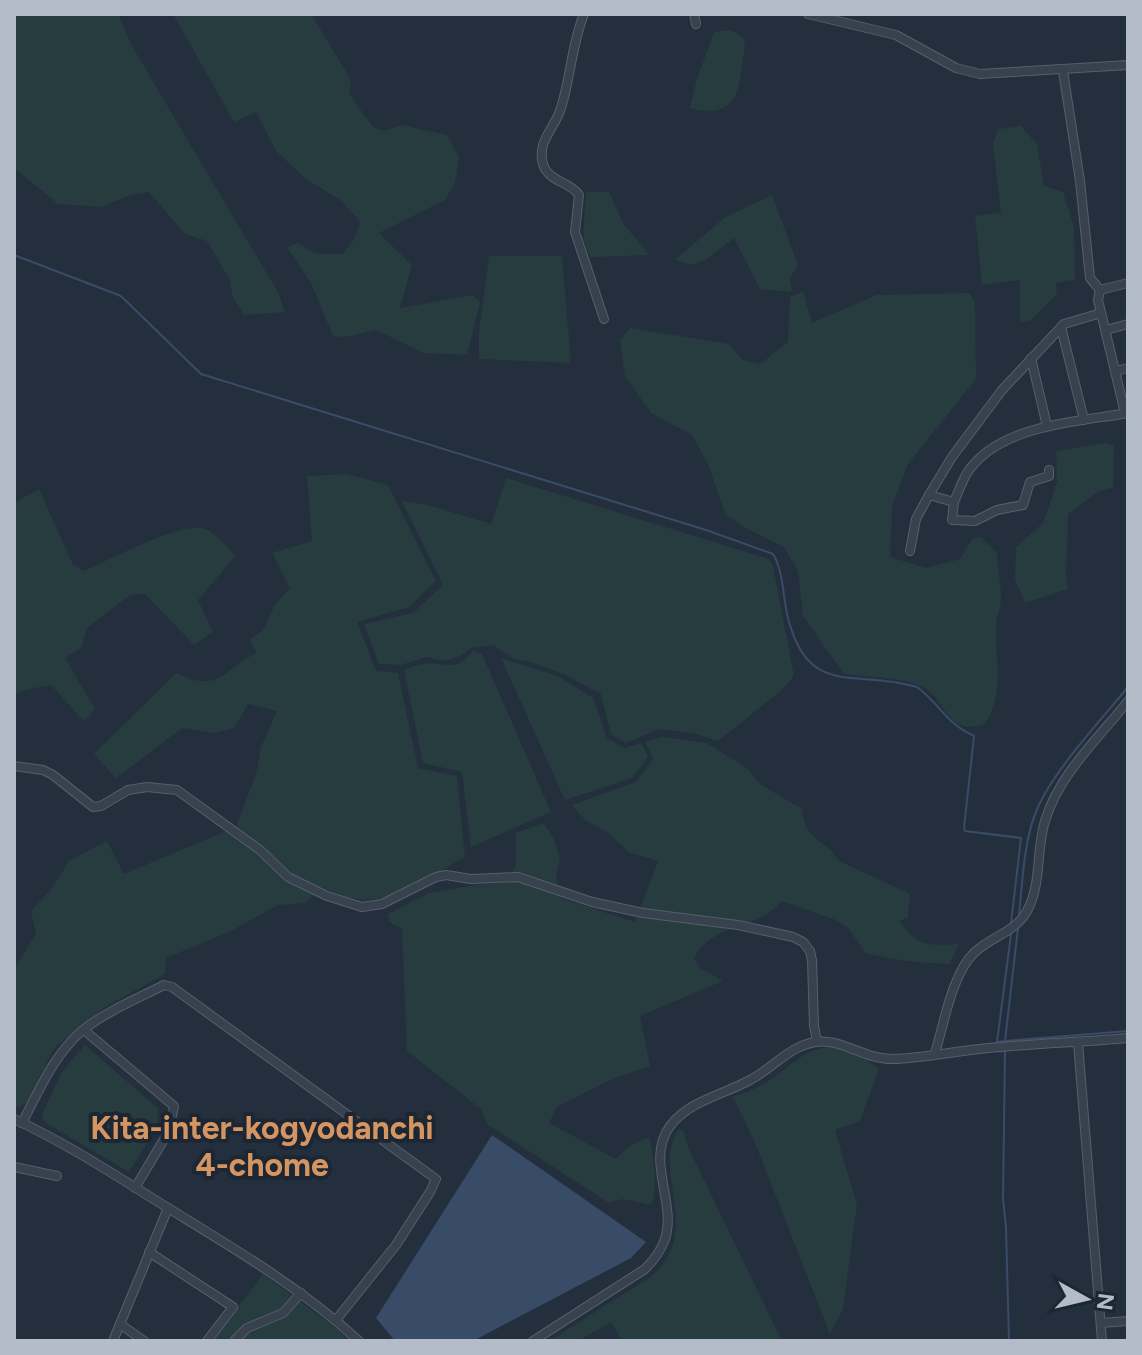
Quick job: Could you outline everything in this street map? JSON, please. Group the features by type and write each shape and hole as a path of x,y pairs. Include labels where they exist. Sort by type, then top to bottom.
{"street":[{"path":"584,14 574,39 559,113 542,147 542,160 553,177 575,189 579,195 575,232 604,319"},
{"path":"694,14 696,24"},
{"path":"808,14 896,35 968,72 993,76 1128,65"},
{"path":"1063,71 1080,181 1090,278 1100,290"},
{"path":"1100,290 1128,283"},
{"path":"1049,470 1049,476 1030,482 1021,506 997,510 975,521 952,523 954,502 965,476 980,458 1020,435 1047,426 1127,413 1101,313 1100,290"},
{"path":"910,551 916,519 975,425 1061,327 1067,322 1101,313"},
{"path":"1106,330 1128,324"},
{"path":"1061,327 1084,420"},
{"path":"1031,358 1047,426"},
{"path":"1116,371 1128,368"},
{"path":"929,495 954,502"},
{"path":"935,1053 964,965 976,951 1012,929 1028,910 1035,885 1043,826 1059,787 1128,701"},
{"path":"14,766 43,770 53,775 93,807 101,806 128,790 147,787 177,790 260,850 288,877 327,896 362,907 382,904 446,875 471,879 518,877 592,902 793,937 803,942 812,960 817,1041"},
{"path":"336,1320 396,1245 436,1179 172,987 164,985 84,1030 53,1065 18,1121 232,1247 301,1293 359,1341"},
{"path":"84,1030 174,1106 169,1131 135,1188"},
{"path":"533,1341 645,1269 657,1256 668,1224 661,1176 663,1141 669,1128 680,1116 705,1100 750,1081 804,1045 817,1041 831,1042 879,1058 1128,1038"},
{"path":"1078,1043 1102,1341"},
{"path":"14,1167 57,1176"},
{"path":"113,1341 168,1208"},
{"path":"149,1252 233,1307 207,1341"},
{"path":"234,1341 247,1328 283,1313 301,1293"},
{"path":"1101,1323 1128,1321"},
{"path":"120,1324 144,1341"}],"green space":[{"path":"14,14 118,14 132,46 279,294 285,312 244,315 233,298 230,280 207,241 185,234 149,192 130,195 102,207 58,204 14,168"},
{"path":"173,14 311,14 351,80 349,94 373,127 384,131 401,125 447,135 459,157 455,183 445,200 379,233 412,265 400,308 473,295 480,302 467,355 424,353 376,330 345,337 333,336 312,285 287,247 298,243 316,254 342,254 352,243 361,222 339,199 306,179 276,151 256,112 234,122"},
{"path":"730,30 743,37 745,44 735,96 720,109 707,111 690,108 714,32"},
{"path":"1021,126 1037,144 1044,186 1063,192 1074,227 1075,280 1056,283 1057,294 1030,321 1020,322 1020,280 982,285 975,216 1001,212 993,145 998,129"},
{"path":"586,192 609,192 624,225 650,255 590,257 583,238"},
{"path":"772,195 798,265 790,278 790,292 760,289 734,238 705,260 692,265 675,260 724,218"},
{"path":"489,256 562,256 571,363 479,359 479,331"},
{"path":"803,292 812,323 877,295 970,293 975,303 976,379 908,464 892,506 890,557 926,568 960,559 973,538 981,537 997,553 1001,600 996,627 998,677 995,701 985,724 971,727 953,721 929,691 912,683 844,674 803,616 798,571 784,547 725,514 708,464 692,435 651,413 625,376 620,340 630,328 729,344 742,360 760,364 788,342 790,297"},
{"path":"1106,443 1114,446 1113,488 1099,491 1068,514 1068,589 1025,603 1015,579 1016,547 1043,523 1057,482 1056,451"},
{"path":"346,474 388,485 436,581 409,607 357,622 376,671 398,673 418,768 457,776 465,857 413,887 385,897 370,900 352,898 321,887 305,903 278,905 231,931 166,958 165,974 104,1008 55,1047 26,1104 14,1108 14,969 36,934 31,911 53,887 69,861 107,841 124,874 236,827 256,774 261,747 277,711 248,704 234,728 214,733 182,728 116,778 94,754 176,673 191,679 212,680 257,653 249,639 262,631 275,606 290,588 272,553 312,541 307,476"},
{"path":"506,478 769,559 773,566 794,676 781,691 718,741 693,733 658,729 626,743 611,734 601,694 564,674 514,659 493,645 471,648 445,661 426,657 401,665 379,664 364,624 413,613 443,585 402,501 428,505 491,524"},
{"path":"39,489 73,565 83,571 160,537 190,528 211,532 236,555 198,600 213,632 194,645 145,594 131,594 87,628 82,647 65,658 95,709 84,721 51,685 14,695 14,503"},
{"path":"473,650 482,654 551,812 471,847 462,772 423,763 404,670 422,664 456,664"},
{"path":"501,658 558,676 593,698 607,738 624,748 641,743 648,757 632,778 565,800"},
{"path":"662,737 707,743 748,769 760,784 802,809 807,828 839,861 910,894 908,917 899,921 912,936 924,943 959,944 949,964 886,958 866,953 848,928 836,920 781,901 762,917 711,939 701,947 694,959 700,968 723,981 640,1016 650,1066 614,1078 557,1107 549,1123 616,1159 629,1146 649,1137 654,1172 651,1205 623,1199 609,1203 487,1124 481,1109 407,1051 402,929 389,922 388,914 429,893 504,883 516,866 516,833 543,823 552,835 560,858 556,876 560,898 635,922 658,861 629,852 608,833 585,820 572,805 636,782 653,759 645,742"},
{"path":"85,1045 159,1109 156,1129 129,1172 44,1122 42,1114 62,1072"},
{"path":"832,1047 866,1060 879,1069 860,1121 835,1130 857,1205 843,1309 830,1334 755,1143 733,1097 764,1084 804,1055"},
{"path":"678,1130 683,1131 782,1341 622,1341 611,1322 578,1341 549,1341 652,1276 667,1258 674,1239 676,1220 670,1164 671,1147"},
{"path":"263,1274 332,1325 350,1341 212,1341"}],"water":[{"path":"492,1135 646,1242 631,1258 473,1341 395,1341 376,1318"}],"waterway":[{"path":"14,255 121,296 201,374 706,530 773,554 781,575 787,614 796,641 807,659 820,670 836,676 917,687 949,719 974,736 964,828 965,831 1021,838 1011,923"},
{"path":"1019,917 1027,846 1038,807 1067,761 1128,687"},
{"path":"1018,928 1005,1041 1128,1031"},
{"path":"1005,1045 1005,1041 997,1042 1011,934"},
{"path":"1005,1051 1003,1199 1009,1341"}],"district":[{"name":"Kita-inter-kogyodanchi 4-chome","path":"262,1146"}]}
